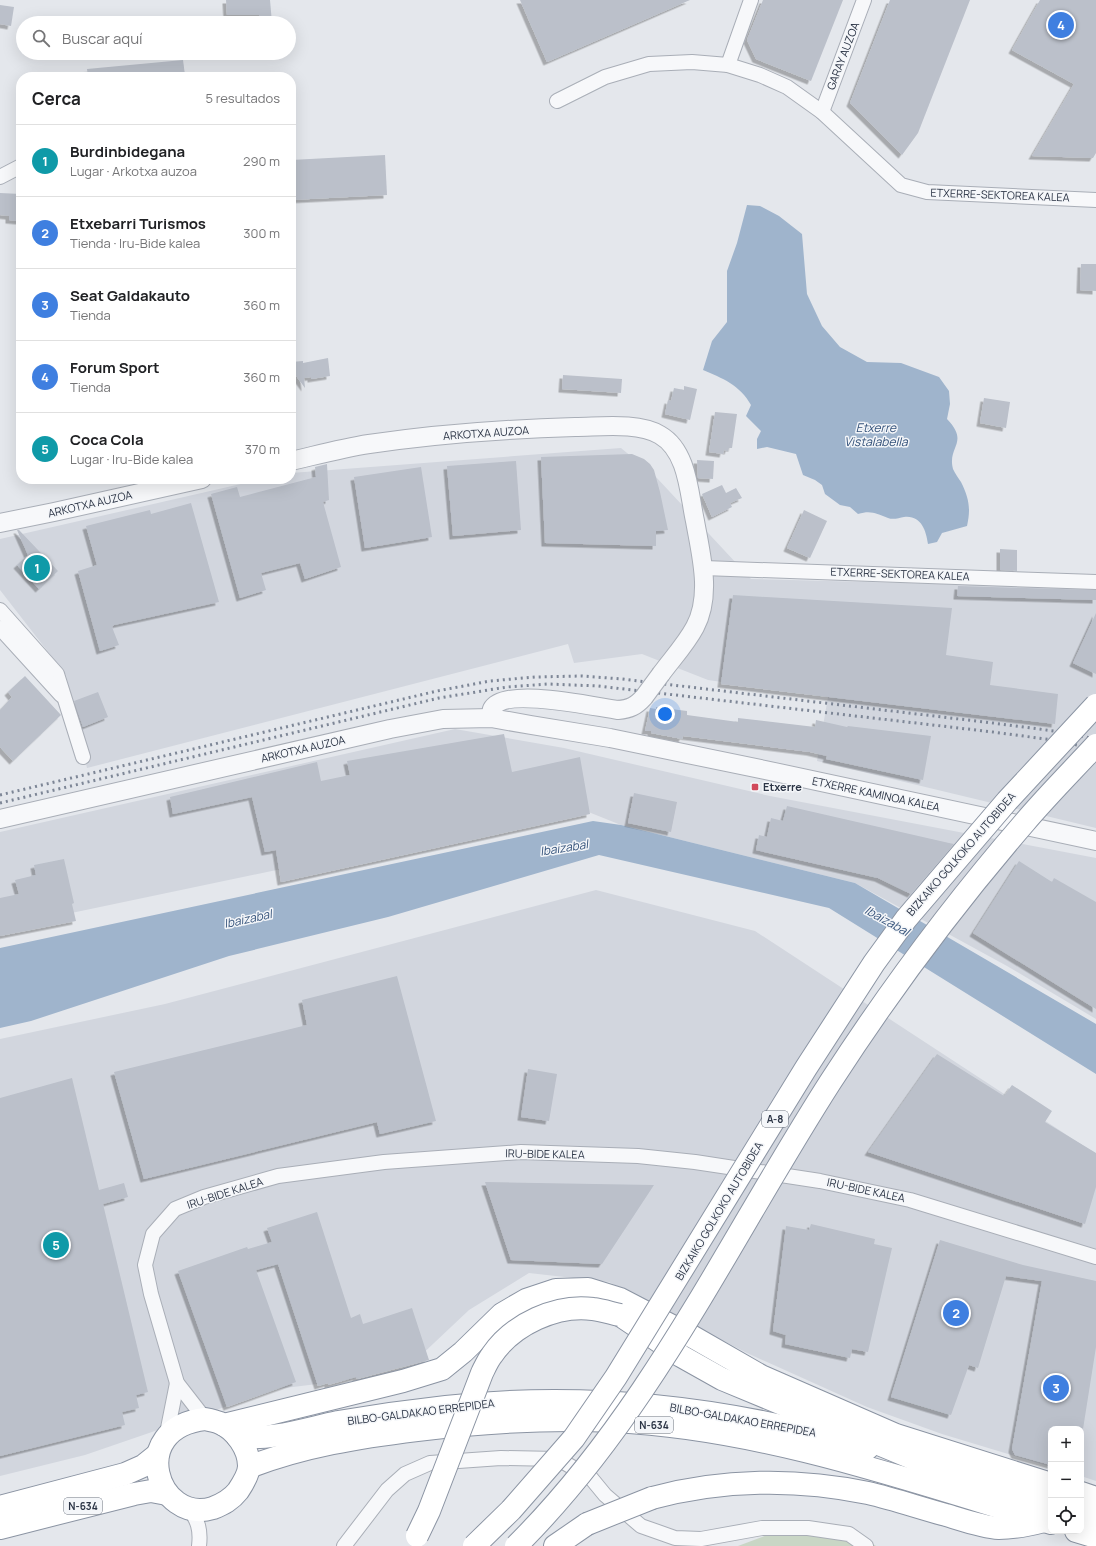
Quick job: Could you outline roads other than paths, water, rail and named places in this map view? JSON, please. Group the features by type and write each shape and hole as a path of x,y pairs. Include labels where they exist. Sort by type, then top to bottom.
{"highway":[{"name":"BIZKAIKO GOLKOKO AUTOBIDEA","path":"474,1546 512,1510 574,1438 612,1383 806,1068 874,963 906,919 1007,801 1096,706"},
{"name":"A-8","path":"516,1546 543,1519 602,1446 649,1380 830,1083 898,982 962,897 1022,826 1096,745"},
{"path":"222,1427 244,1449 249,1467 243,1484 234,1496 222,1505 208,1509 188,1507 179,1503 168,1494 160,1480 157,1466 162,1446 176,1427 190,1421 222,1427 403,1381 442,1369 463,1352 502,1314 526,1300 556,1290 588,1289 620,1299 693,1337 761,1376 896,1435 1048,1483"},
{"path":"414,1541 432,1503 482,1374 492,1354 504,1341 535,1318 561,1310 593,1309 620,1315 681,1356 722,1379 934,1467"},
{"name":"BILBO-GALDAKAO ERREPIDEA","path":"222,1427 252,1438 270,1437 369,1416 447,1406 504,1402 615,1402 660,1405 769,1423 827,1436 934,1467 1048,1516"},
{"name":"BILBO-GALDAKAO ERREPIDEA","path":"249,1467 296,1452 387,1434 505,1422 614,1421 673,1427 794,1448 928,1486 1048,1516"},
{"name":"N-634","path":"0,1507 125,1474 143,1466 162,1446"},
{"path":"555,1546 587,1524 652,1498 673,1492 721,1485 801,1483 837,1487 997,1528 1025,1526 1048,1516"},
{"name":"N-634","path":"0,1528 134,1494 151,1491 168,1494"},
{"path":"1084,1494 1096,1498"},
{"path":"1084,1513 1096,1517"},
{"path":"1084,1533 1096,1537"}],"street":[{"path":"728,66 751,0"},
{"name":"GARAY AUZOA","path":"822,112 864,0"},
{"path":"557,101 605,77 649,64 692,62 728,66 760,75 787,87 822,112"},
{"name":"ETXERRE-SEKTOREA KALEA","path":"822,112 901,186 927,192 1096,200"},
{"path":"0,177 16,169"},
{"name":"ARKOTXA AUZOA","path":"296,459 368,444 433,436 503,431 618,426 640,429 660,435 676,450 686,476 704,568"},
{"name":"ARKOTXA AUZOA","path":"0,522 179,484"},
{"path":"490,718 492,709 496,704 515,698 537,698 618,710 628,710 636,706 695,627 704,594 704,568"},
{"name":"ETXERRE-SEKTOREA KALEA","path":"704,568 1096,582"},
{"path":"0,610 56,674 82,757"},
{"path":"0,628 64,698"},
{"name":"ARKOTXA AUZOA","path":"0,819 390,729 443,719 490,718 610,738"},
{"name":"ETXERRE KAMINOA KALEA","path":"610,738 1096,841"},
{"name":"IRU-BIDE KALEA","path":"177,1383 151,1294 145,1265 153,1234 175,1209 204,1197 278,1176 384,1162 521,1152 638,1156 695,1162 820,1180 910,1200 1096,1256"},
{"path":"177,1383 222,1427"},
{"path":"162,1446 177,1383"},
{"path":"344,1546 387,1490 405,1474 430,1463 501,1458 558,1459 591,1478 605,1495 641,1526 675,1538 701,1538 762,1528 808,1528 849,1534 866,1546"},
{"path":"200,1539 211,1516 222,1505"},
{"path":"188,1507 196,1519 200,1539"}],"water":[{"name":"Etxerre Vistalabella","path":"747,205 760,206 779,216 802,234 807,294 822,326 840,347 867,362 901,363 939,377 949,391 950,404 947,419 954,427 957,434 952,461 953,469 966,493 969,509 967,526 942,533 937,542 928,544 922,524 915,518 904,517 890,519 870,512 858,514 850,507 840,505 825,494 822,485 803,475 796,454 767,447 757,449 757,439 761,431 746,416 751,405 747,398 730,383 703,370 712,341 727,322 727,271 737,243"},
{"name":"Ibaizabal","path":"593,821 621,825 855,883 1096,1024 1096,1074 829,908 599,855 388,917 229,956 31,1021 0,1028 0,948"}],"railway":[{"path":"0,795 437,691 490,681 535,677 582,676 622,679 993,723 1054,731 1096,739"},
{"path":"0,803 439,698 507,687 548,684 598,686 993,732 1053,740 1096,749"}],"place":[{"name":"Forum Sport","path":"1061,25"},
{"name":"Burdinbidegana","path":"37,568"},
{"name":"Etxerre","path":"755,787"},
{"name":"Coca Cola","path":"56,1245"},
{"name":"Etxebarri Turismos","path":"956,1313"},
{"name":"Seat Galdakauto","path":"1056,1388"}]}
